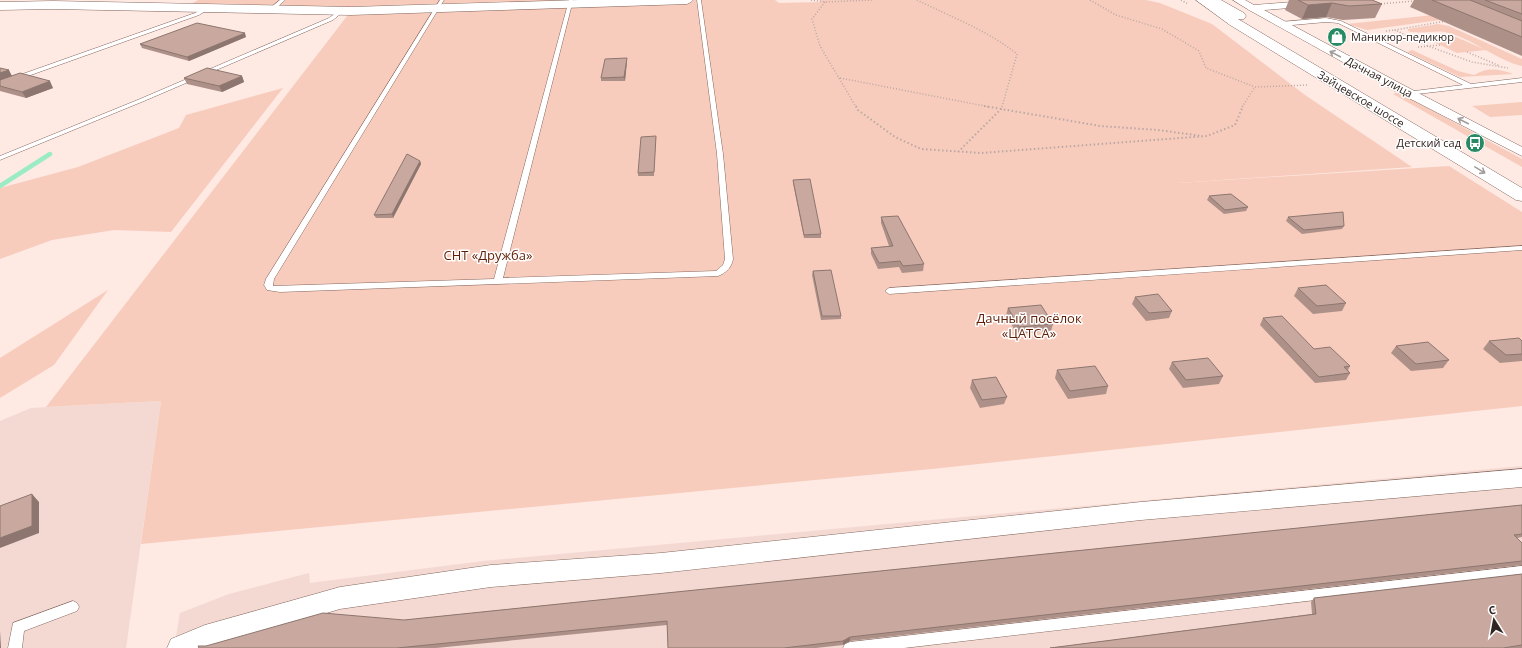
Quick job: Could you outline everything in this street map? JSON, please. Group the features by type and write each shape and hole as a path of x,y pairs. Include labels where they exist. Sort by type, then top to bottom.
{"main road":[{"path":"0,6 46,5 342,11 438,5 687,0"},
{"name":"Зайцевское шоссе","path":"1202,0 1246,30 1522,196"},
{"path":"1213,0 1246,12"},
{"name":"Зайцевское шоссе","path":"1220,0 1246,12 1522,182"}],"street":[{"name":"Дачная улица","path":"1238,0 1246,12 1281,24 1408,93 1522,152"},
{"path":"1246,12 1302,2 1355,0"},
{"path":"180,648 205,637 340,598 491,576 661,563 1141,511 1522,478"}],"lane":[{"path":"271,10 283,0"},
{"path":"438,5 270,279 268,285 270,288 280,289 718,273 725,269 729,264 720,154 699,0"},
{"path":"498,281 570,2"},
{"path":"0,84 208,9"},
{"path":"0,158 331,20 342,11"},
{"path":"1281,24 1326,20 1339,22 1470,86"},
{"path":"1408,93 1522,80"},
{"path":"889,291 1522,248"},
{"path":"850,648 1522,571"},
{"path":"15,648 18,627 73,607"}],"path":[{"path":"811,0 825,2 872,0"},
{"path":"917,0 982,30 1005,44 1016,54 1001,109 958,152"},
{"path":"1090,0 1116,15 1162,29 1199,51 1206,68 1254,87 1310,84"},
{"path":"825,2 812,20 820,46 858,110 895,138 920,149 981,153 1207,136 1235,125 1240,110 1254,87"},
{"path":"1450,21 1395,30 1428,46 1472,62 1512,69"},
{"path":"1428,46 1441,45"},
{"path":"1467,52 1506,68"},
{"path":"839,78 1100,126 1158,130 1207,136"}],"shaded area":[{"path":"161,401 126,648 0,648 0,421 31,408"},
{"path":"1522,466 1522,648 174,648 180,613 229,594 309,573 310,583 483,561"}],"green space":[{"path":"198,0 775,0 779,3 821,2 819,0 1146,0 1160,3 1212,24 1305,95 1412,167 1178,183 1449,166 1522,212 1522,406 932,469 141,544 161,401 46,407 354,7 191,4"},
{"path":"1443,14 1440,20 1367,30 1347,24"},
{"path":"1438,24 1449,26 1522,59 1522,66 1503,59 1459,36 1444,32 1408,31 1408,29"},
{"path":"1449,34 1486,50 1457,53 1421,36"},
{"path":"1412,50 1458,71 1474,75 1479,72 1489,70 1503,71 1513,74 1460,77 1407,52"},
{"path":"283,88 171,232 114,230 52,240 0,259 0,188 78,167 179,128 186,115"},
{"path":"1398,92 1522,159 1522,167 1393,94"},
{"path":"1522,102 1522,115 1490,117 1472,106"},
{"path":"108,290 54,365 0,398 0,358"}],"building":[{"path":"1298,0 1372,0 1382,4 1349,6 1332,3 1308,5"},
{"path":"1432,0 1470,0 1522,21 1522,37"},
{"path":"1485,0 1522,0 1522,14"},
{"path":"197,23 245,33 187,57 140,44"},
{"path":"627,58 624,77 601,78 605,59"},
{"path":"0,68 9,70 0,73"},
{"path":"207,68 242,76 219,86 184,78"},
{"path":"20,73 50,81 22,92 0,86 0,80"},
{"path":"656,136 654,172 638,173 641,137"},
{"path":"407,154 420,161 392,214 374,215"},
{"path":"810,179 821,234 804,235 793,180"},
{"path":"1231,194 1248,207 1225,210 1209,196"},
{"path":"1343,212 1344,226 1304,230 1288,217"},
{"path":"898,216 924,264 903,266 900,261 879,263 871,248 893,246 881,217"},
{"path":"831,270 841,316 822,316 813,271"},
{"path":"1326,285 1346,303 1317,306 1298,288"},
{"path":"1158,294 1172,311 1149,313 1135,297"},
{"path":"1041,305 1053,324 1019,327 1008,308"},
{"path":"1282,316 1314,349 1330,347 1350,366 1344,367 1350,373 1319,377 1263,318"},
{"path":"1519,338 1522,341 1522,354 1506,355 1489,341"},
{"path":"1428,342 1449,360 1416,364 1396,346"},
{"path":"1208,358 1223,376 1186,380 1172,362"},
{"path":"1095,366 1108,386 1070,391 1057,370"},
{"path":"996,377 1007,397 982,400 972,380"},
{"path":"32,494 32,526 0,538 0,506"},
{"path":"1522,505 1522,534 1514,535 1522,543 1522,561 850,637 843,641 784,648 668,648 667,621 397,648 199,648 198,646 206,646 323,613 404,620"},
{"path":"1522,574 1522,645 1503,648 1050,648 1316,614 1314,598"}],"waterway":[{"path":"0,186 50,154"}],"place":[{"name":"Маникюр-педикюр","path":"1337,37"},
{"name":"Детский сад","path":"1475,143"}],"park label":[{"name":"СНТ «Дружба»","path":"488,255"},
{"name":"Дачный посёлок «ЦАТСА»","path":"1029,326"}]}
